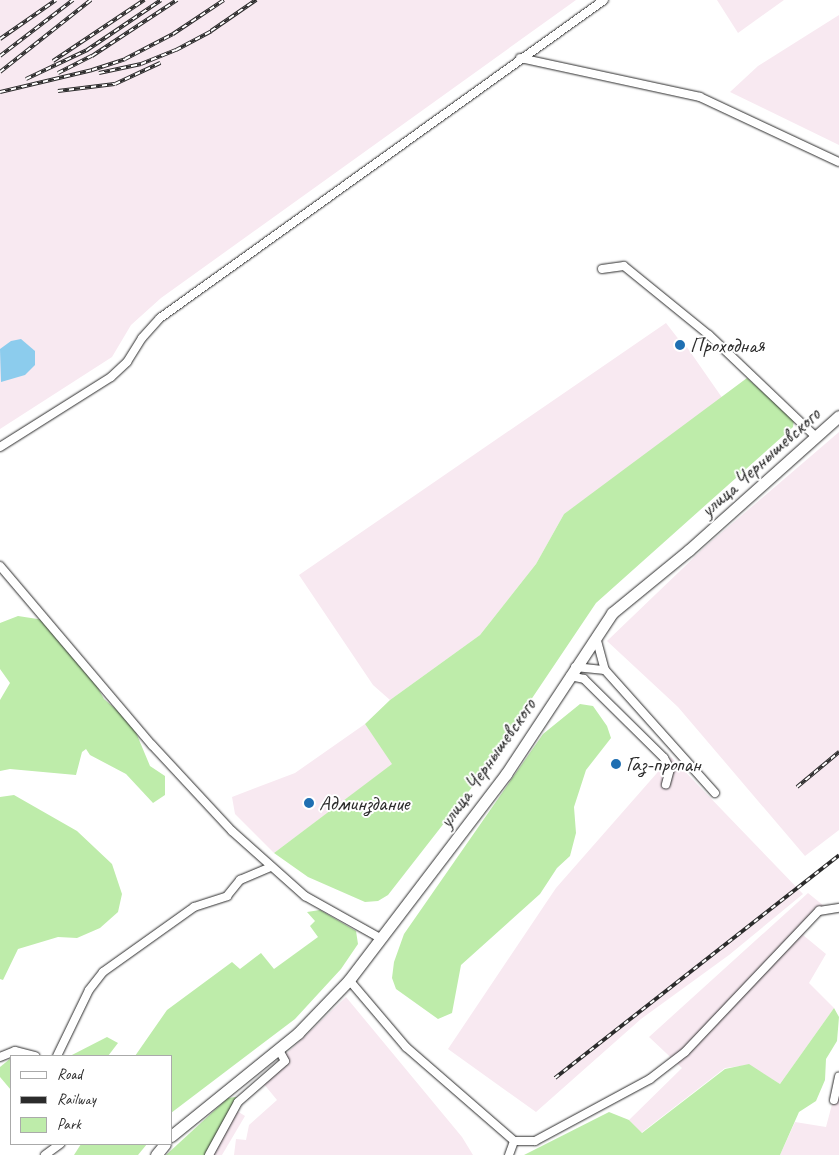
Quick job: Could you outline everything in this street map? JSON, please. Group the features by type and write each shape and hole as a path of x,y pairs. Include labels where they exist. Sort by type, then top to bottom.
{"main road":[{"name":"улица Чернышевского","path":"172,1135 279,1050 322,1011 349,980 490,796 595,635 612,613 689,550 839,416"},
{"path":"156,1155 164,1145"}],"street":[{"path":"0,447 111,377 127,362 142,338 160,318 520,58 604,0"},
{"path":"520,58 700,98 839,162"},
{"path":"602,269 624,266 710,335 816,436"},
{"path":"0,566 152,745 232,832 305,896 380,938"},
{"path":"595,635 605,670 715,794"},
{"path":"572,671 605,670"},
{"path":"572,671 584,679 664,758 670,769 666,784"},
{"path":"58,1055 95,980 103,972 194,907 226,896 240,880 270,867"},
{"path":"349,980 406,1047 514,1141 535,1141 650,1079 685,1052 819,911 839,908"},
{"path":"208,1155 238,1102 285,1061 279,1050"},
{"path":"0,1057 15,1051 31,1055"},
{"path":"834,1100 839,1077"},
{"path":"509,1155 514,1141"},
{"path":"45,1155 59,1145"}],"shaded area":[{"path":"0,0 576,0 161,298 131,325 112,357 0,429"},
{"path":"717,0 784,0 738,33"},
{"path":"839,15 839,145 730,92 758,66"},
{"path":"666,323 680,341 682,340 723,399 564,514 536,564 480,635 390,700 373,685 299,575"},
{"path":"839,432 839,830 805,856 678,707 607,641 706,546"},
{"path":"365,724 393,764 274,853 235,814 232,797 295,773"},
{"path":"671,757 803,894 729,955 641,1019 536,1112 448,1049 556,888"},
{"path":"808,893 824,906 803,935 826,954 809,983 834,1008 780,1084 749,1065 725,1068 641,1133 629,1120 682,1068 649,1037"},
{"path":"346,997 462,1137 473,1155 234,1155 236,1139 246,1140 249,1125 277,1100 263,1083 285,1055"},
{"path":"839,1078 839,1155 780,1155 795,1122 826,1127"},
{"path":"237,1111 245,1116 222,1155 213,1155"}],"green space":[{"path":"747,378 794,420 793,427 596,603 473,786 388,895 378,901 365,902 308,877 274,853 392,764 365,724 390,700 480,635 536,564 564,514"},
{"path":"18,616 44,620 88,670 104,699 132,723 150,766 165,776 165,795 153,803 126,774 90,755 86,749 82,752 76,775 10,769 0,771 0,700 10,683 0,669 0,623"},
{"path":"580,704 593,706 607,726 611,738 586,770 574,807 576,833 570,856 557,868 540,894 461,965 452,1013 438,1019 396,989 392,978 394,962 404,934 543,734"},
{"path":"14,795 77,831 112,864 122,894 118,912 100,928 77,938 58,937 18,949 3,980 0,979 0,797"},
{"path":"320,910 356,931 358,944 341,969 295,1019 172,1112 172,1055 136,1055 167,1010 232,962 240,969 261,953 274,969 318,937 310,926 315,921 307,912"},
{"path":"834,1008 839,1017 837,1041 826,1059 825,1080 816,1101 799,1112 780,1155 524,1155 609,1112 629,1120 642,1133 725,1069 749,1064 780,1084"},
{"path":"107,1037 118,1043 109,1055 72,1055"},
{"path":"10,1059 10,1089 0,1077 0,1067"},
{"path":"236,1097 238,1102 209,1155 166,1155 228,1098"},
{"path":"80,1145 146,1145 138,1155 74,1155"}],"water":[{"path":"21,339 35,351 35,365 25,375 1,382 0,349 11,341"}],"railway":[{"path":"0,39 56,0"},
{"path":"0,56 73,0"},
{"path":"0,72 91,0"},
{"path":"53,61 144,0"},
{"path":"26,79 87,50 161,0"},
{"path":"58,73 92,56 177,0"},
{"path":"0,92 92,70 125,59 173,34 224,0"},
{"path":"99,73 141,64 176,50 211,31 256,0"},
{"path":"58,91 115,84 160,63"},
{"path":"797,787 839,752"},
{"path":"555,1078 839,855"}],"place":[{"name":"Проходная","path":"680,345"},
{"name":"Газ-пропан","path":"616,764"},
{"name":"Админздание","path":"309,803"}]}
